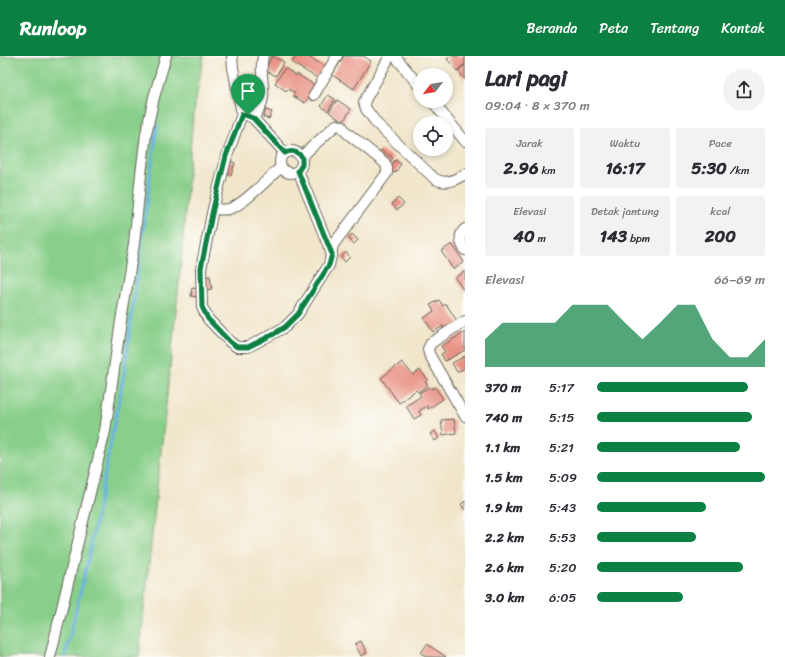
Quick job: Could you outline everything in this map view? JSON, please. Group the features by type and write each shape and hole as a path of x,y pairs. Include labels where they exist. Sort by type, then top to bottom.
{"street":[{"path":"50,657 105,431 134,244 146,134 154,97 166,56"},
{"path":"232,56 242,114 226,156 201,268 202,307 208,319 230,342 237,347 248,347 272,335 285,327 298,314 329,265 333,245 387,173 385,163 346,132 342,126 336,125 302,157 302,165 298,171 290,173 286,172 281,167 280,159 285,153 292,151 296,152 302,157"},
{"path":"253,118 263,101 261,66 263,56"},
{"path":"314,95 337,56"},
{"path":"390,56 364,102 368,113 377,124 435,179 446,182 465,174"},
{"path":"395,56 413,78"},
{"path":"438,108 465,142"},
{"path":"242,114 253,118 285,153"},
{"path":"213,209 229,209 236,206 281,167"},
{"path":"298,171 332,254"},
{"path":"465,229 461,232 460,236 465,250"},
{"path":"465,321 431,343 428,349 429,354 465,416"}],"green space":[{"path":"0,56 204,56 193,116 180,274 139,657 0,657"}],"building":[{"path":"272,56 284,62 276,76 265,70"},
{"path":"296,56 307,56 326,67 319,79 292,63"},
{"path":"344,56 363,56 371,61 354,89 332,75"},
{"path":"451,56 465,56 465,64 457,71 447,59"},
{"path":"465,65 465,79 458,71"},
{"path":"285,68 296,76 297,74 316,86 305,103 293,96 295,93 288,89 286,91 275,83"},
{"path":"260,79 261,95 248,96 246,80"},
{"path":"328,95 335,99 328,111 321,106"},
{"path":"337,100 351,109 343,122 329,112"},
{"path":"249,103 255,103 255,109 249,109"},
{"path":"266,110 272,112 269,119 263,117"},
{"path":"381,150 393,158 388,165 376,156"},
{"path":"229,160 235,163 231,175 225,173"},
{"path":"395,160 401,164 395,173 389,169"},
{"path":"398,198 404,204 397,210 392,204"},
{"path":"352,234 358,240 354,244 348,238"},
{"path":"452,244 464,262 453,269 441,251"},
{"path":"346,252 350,257 345,262 341,257"},
{"path":"465,271 465,292 455,278"},
{"path":"210,276 212,289 206,290 205,277"},
{"path":"192,288 199,289 198,297 191,296"},
{"path":"439,300 443,306 446,304 459,324 446,332 443,326 433,332 424,318 434,311 430,305"},
{"path":"465,332 465,350 445,361 441,354 445,352 441,346"},
{"path":"465,356 465,368 457,372 452,363"},
{"path":"402,362 413,375 420,370 428,380 425,382 428,385 418,392 416,390 399,403 381,378"},
{"path":"429,387 431,389 435,387 443,399 428,409 427,406 419,411 421,415 414,419 406,406 421,396 419,393"},
{"path":"454,419 456,433 443,435 441,420"},
{"path":"435,431 439,438 435,441 430,434"},
{"path":"465,501 465,510 461,504"},
{"path":"361,641 367,653 361,656 355,644"},
{"path":"427,644 446,657 427,657 421,653"}],"waterway":[{"path":"65,657 89,555 124,374 157,125"}],"route":[{"path":"242,114 248,115 253,118 285,153 292,151 296,152 302,157 302,165 298,171 332,254 329,265 310,297 298,314 285,327 248,347 237,347 230,342 208,319 202,307 201,268 226,156 242,114"}]}
